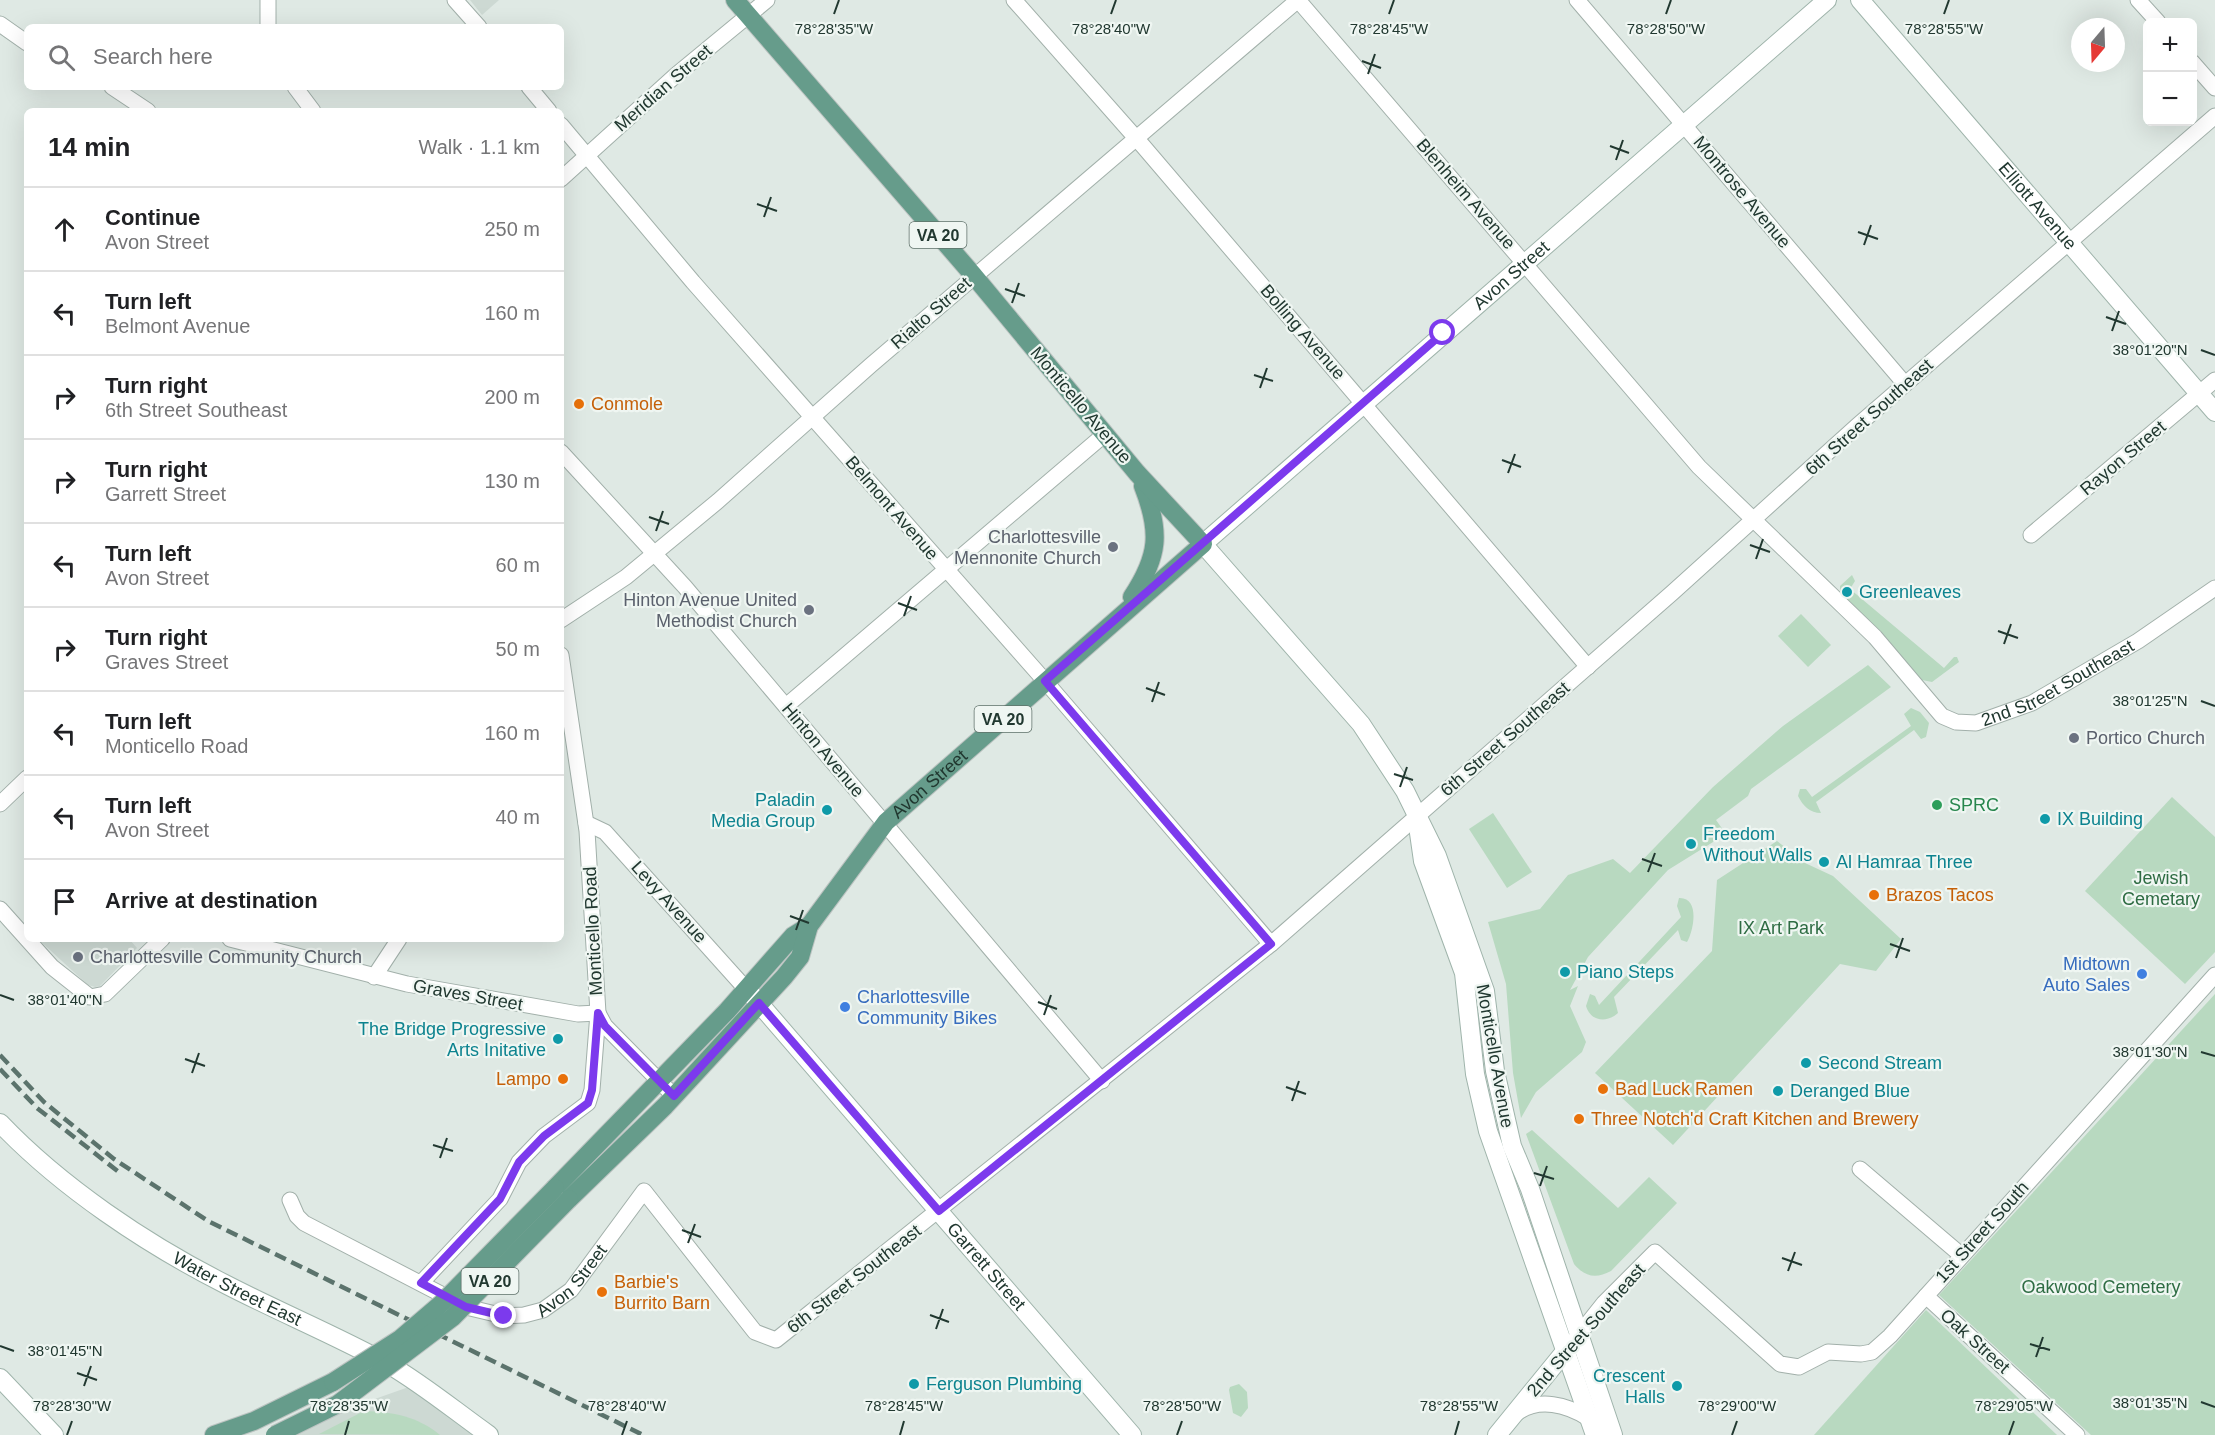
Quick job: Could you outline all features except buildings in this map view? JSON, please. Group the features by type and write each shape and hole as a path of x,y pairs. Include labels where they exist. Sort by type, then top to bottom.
{"main road":[{"name":"Monticello Avenue","path":"735,0 974,276 1137,473 1203,544 1361,724 1394,772 1437,856 1477,963 1485,991 1491,1047 1504,1118 1613,1435"},
{"name":"Avon Street","path":"562,1194 674,1096 800,957 810,926 886,822 1120,615 1827,0"},
{"name":"Elliott Avenue","path":"1860,0 2215,412"},
{"name":"VA 20","path":"1120,615 1145,576 1156,539 1151,508 1137,473"},
{"name":"Monticello Avenue","path":"1416,817 1423,861 1464,973 1475,1074 1488,1131 1567,1349 1591,1427"},
{"name":"Avon Street","path":"562,1194 660,1081 747,989 793,936 810,926"},
{"name":"Garrett Street","path":"747,989 1128,1434"},
{"name":"Water Street East","path":"0,1123 57,1173 137,1233 223,1283 388,1364 420,1383 489,1435"},
{"name":"VA 20","path":"214,1435 295,1403 333,1382 400,1339 562,1194"},
{"name":"VA 20","path":"275,1435 338,1404 453,1317 562,1194"},
{"name":"2nd Street Southeast","path":"1497,1435 1567,1349"},
{"path":"0,1378 54,1435"}],"street":[{"path":"268,0 268,24"},
{"path":"455,0 475,24"},
{"name":"Meridian Street","path":"564,176 671,80 766,0"},
{"name":"Bolling Avenue","path":"1014,0 1136,137 1588,667"},
{"name":"Rialto Street","path":"564,618 626,577 1298,0"},
{"name":"Blenheim Avenue","path":"1298,0 1699,467 1753,521"},
{"name":"Montrose Avenue","path":"1577,0 1905,384"},
{"path":"2138,0 2154,18"},
{"path":"0,24 24,41"},
{"path":"2197,67 2215,88"},
{"path":"116,90 144,108"},
{"path":"297,90 311,108"},
{"path":"532,90 546,108"},
{"name":"6th Street Southeast","path":"776,1340 1271,944 1588,667 1905,384 2215,116"},
{"name":"Belmont Avenue","path":"564,128 1271,944"},
{"name":"Rayon Street","path":"2031,535 2215,380"},
{"path":"786,706 1105,434"},
{"name":"Hinton Avenue","path":"564,455 654,553 886,822 1102,1081"},
{"name":"2nd Street Southeast","path":"1753,521 1875,637 1933,708 1942,716 1966,724 1996,717 2032,703 2138,641 2215,588"},
{"name":"Monticello Road","path":"421,1283 500,1199 519,1162 544,1136 588,1103 592,1090 598,1013 586,823 564,675"},
{"path":"0,804 24,781"},
{"name":"Levy Avenue","path":"586,823 605,832 747,989"},
{"path":"0,909 24,936"},
{"path":"30,942 52,967 90,997 105,994 159,942"},
{"name":"Graves Street","path":"241,942 374,977 578,1014 598,1013"},
{"path":"374,977 397,942"},
{"name":"1st Street South","path":"1716,1304 1780,1364 1788,1367 1799,1366 1828,1352 1861,1354 1872,1352 1890,1336 2215,975"},
{"path":"598,1013 605,1026 674,1096"},
{"path":"1860,1169 1961,1255"},
{"name":"Avon Street","path":"290,1200 297,1216 304,1223 466,1307 504,1316 543,1310 568,1293 582,1278 644,1191 755,1332 776,1340"},
{"name":"2nd Street Southeast","path":"1567,1349 1604,1303 1655,1252 1716,1304"},
{"name":"Oak Street","path":"1926,1296 2078,1435"},
{"name":"2nd Street Southeast","path":"1512,1416 1528,1406 1547,1404 1568,1407 1591,1427"}],"shaded area":[{"path":"470,0 499,0 482,15"},
{"path":"41,942 132,942 137,948 100,986 88,985"},
{"path":"420,1383 489,1435 292,1435 353,1403 372,1400"}],"green space":[{"path":"1852,575 1855,581 1850,589 1944,668 1954,657 1957,657 1959,662 1932,682 1922,680 1840,597 1840,586"},
{"path":"1801,614 1831,645 1808,667 1778,636"},
{"path":"1868,665 1891,687 1751,789 1748,796 1716,820 1726,834 1668,870 1588,957 1570,990 1578,986 1570,1006 1586,1042 1582,1052 1536,1092 1521,1118 1513,1073 1506,984 1488,922 1540,909 1568,875 1613,859 1630,873 1713,787 1783,726"},
{"path":"1911,708 1920,712 1929,723 1926,737 1921,739 1914,730 1816,802 1821,813 1813,812 1805,806 1798,796 1800,789 1806,789 1812,797 1911,726 1904,714"},
{"name":"Jewish Cemetary","path":"2172,797 2215,837 2215,952 2185,984 2085,891"},
{"path":"1493,813 1532,872 1507,888 1469,829"},
{"name":"IX Art Park","path":"1777,841 1805,863 1833,876 1901,939 1876,971 1840,964 1673,1145 1595,1073 1712,951 1717,880"},
{"path":"1679,898 1686,899 1693,908 1692,930 1687,942 1681,940 1678,930 1614,997 1618,1013 1609,1018 1595,1018 1586,1006 1590,994 1595,996 1599,1005 1681,917 1677,906"},
{"name":"Oakwood Cemetery","path":"2215,994 2215,1435 2091,1435 1939,1295"},
{"path":"1532,1130 1618,1208 1649,1177 1677,1203 1611,1271 1596,1276 1582,1272 1574,1264 1526,1134"},
{"path":"1926,1310 2057,1435 1814,1435"},
{"path":"1239,1384 1247,1392 1248,1408 1241,1417 1233,1413 1229,1390 1230,1387"},
{"path":"364,1411 404,1416 422,1423 440,1435 319,1434"}],"railway":[{"path":"0,1055 44,1102 114,1159 208,1221 643,1435"},
{"path":"0,1069 37,1108 120,1173"}],"place":[{"name":"Conmole","path":"579,404"},
{"name":"Charlottesville Mennonite Church","path":"1113,547"},
{"name":"Greenleaves","path":"1847,592"},
{"name":"Hinton Avenue United Methodist Church","path":"809,610"},
{"name":"Portico Church","path":"2074,738"},
{"name":"SPRC","path":"1937,805"},
{"name":"Paladin Media Group","path":"827,810"},
{"name":"IX Building","path":"2045,819"},
{"name":"Freedom Without Walls","path":"1691,844"},
{"name":"Al Hamraa Three","path":"1824,862"},
{"name":"Brazos Tacos","path":"1874,895"},
{"name":"Charlottesville Community Church","path":"78,957"},
{"name":"Piano Steps","path":"1565,972"},
{"name":"Midtown Auto Sales","path":"2142,974"},
{"name":"Charlottesville Community Bikes","path":"845,1007"},
{"name":"The Bridge Progressive Arts Initative","path":"558,1039"},
{"name":"Second Stream","path":"1806,1063"},
{"name":"Lampo","path":"563,1079"},
{"name":"Bad Luck Ramen","path":"1603,1089"},
{"name":"Deranged Blue","path":"1778,1091"},
{"name":"Three Notch'd Craft Kitchen and Brewery","path":"1579,1119"},
{"name":"Barbie's Burrito Barn","path":"602,1292"},
{"name":"Ferguson Plumbing","path":"914,1384"},
{"name":"Crescent Halls","path":"1677,1386"}],"route":[{"path":"504,1316 466,1307 421,1283 500,1199 519,1162 544,1136 588,1103 592,1090 598,1013 605,1026 674,1096 759,1003 939,1211 1177,1022 1271,944 1045,681 1443,333"}]}
